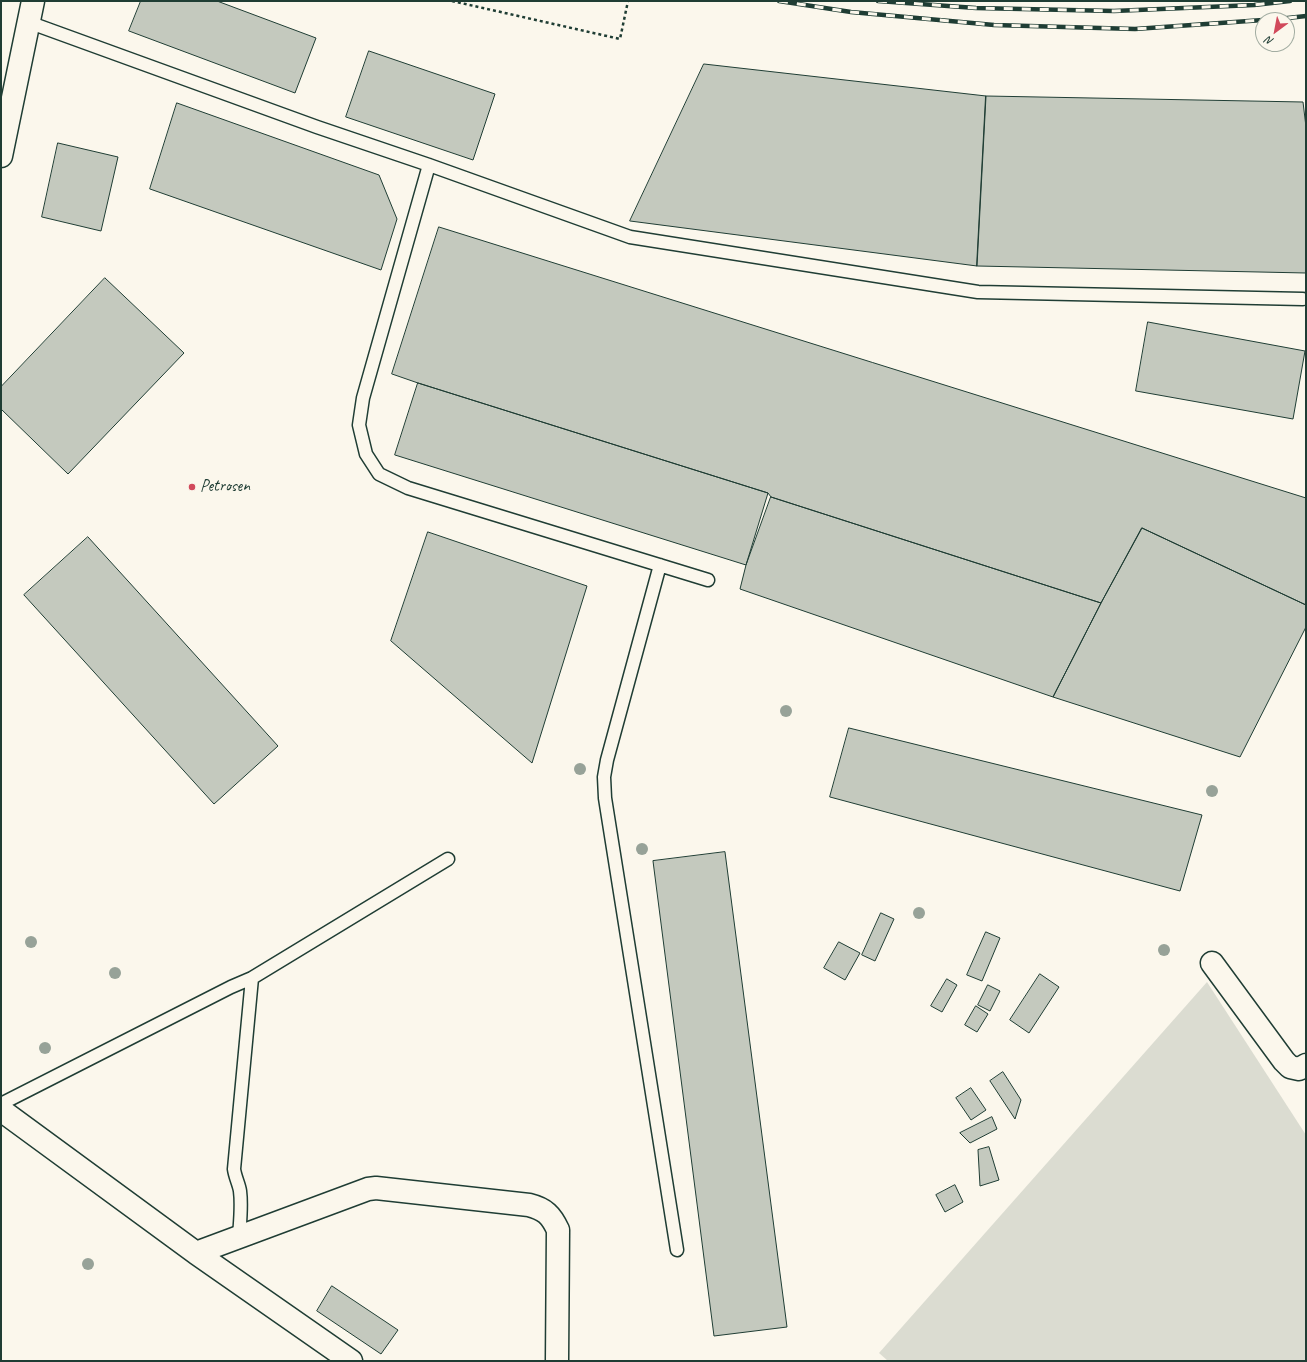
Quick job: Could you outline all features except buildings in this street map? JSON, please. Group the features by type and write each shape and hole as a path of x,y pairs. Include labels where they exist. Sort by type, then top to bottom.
{"street":[{"path":"1,156 30,11"},
{"path":"1212,963 1284,1062 1290,1067 1299,1069 1306,1065"},
{"path":"1,1110 196,1253 351,1361"},
{"path":"196,1253 368,1188 540,1207 552,1218 558,1230 557,1361"}],"lane":[{"path":"30,11 316,127 429,165 630,237 978,292 1303,299"},
{"path":"429,165 363,398 359,425 366,454 379,474 408,488 708,580"},
{"path":"660,565 607,760 604,777 605,798 677,1250"},
{"path":"1,1104 231,987 252,978 448,860"},
{"path":"239,1237 241,1199 240,1189 234,1169 252,978"}],"path":[{"path":"452,1 620,40 628,1"}],"shaded area":[{"path":"1207,982 1306,1135 1306,1361 888,1361 879,1353"}],"railway":[{"path":"779,1 851,12 994,25 1135,29 1255,21"},
{"path":"878,1 976,8 1114,11 1254,5 1290,1"},
{"path":"1295,17 1306,16"}],"place":[{"name":"Petrosen","path":"192,487"}]}
